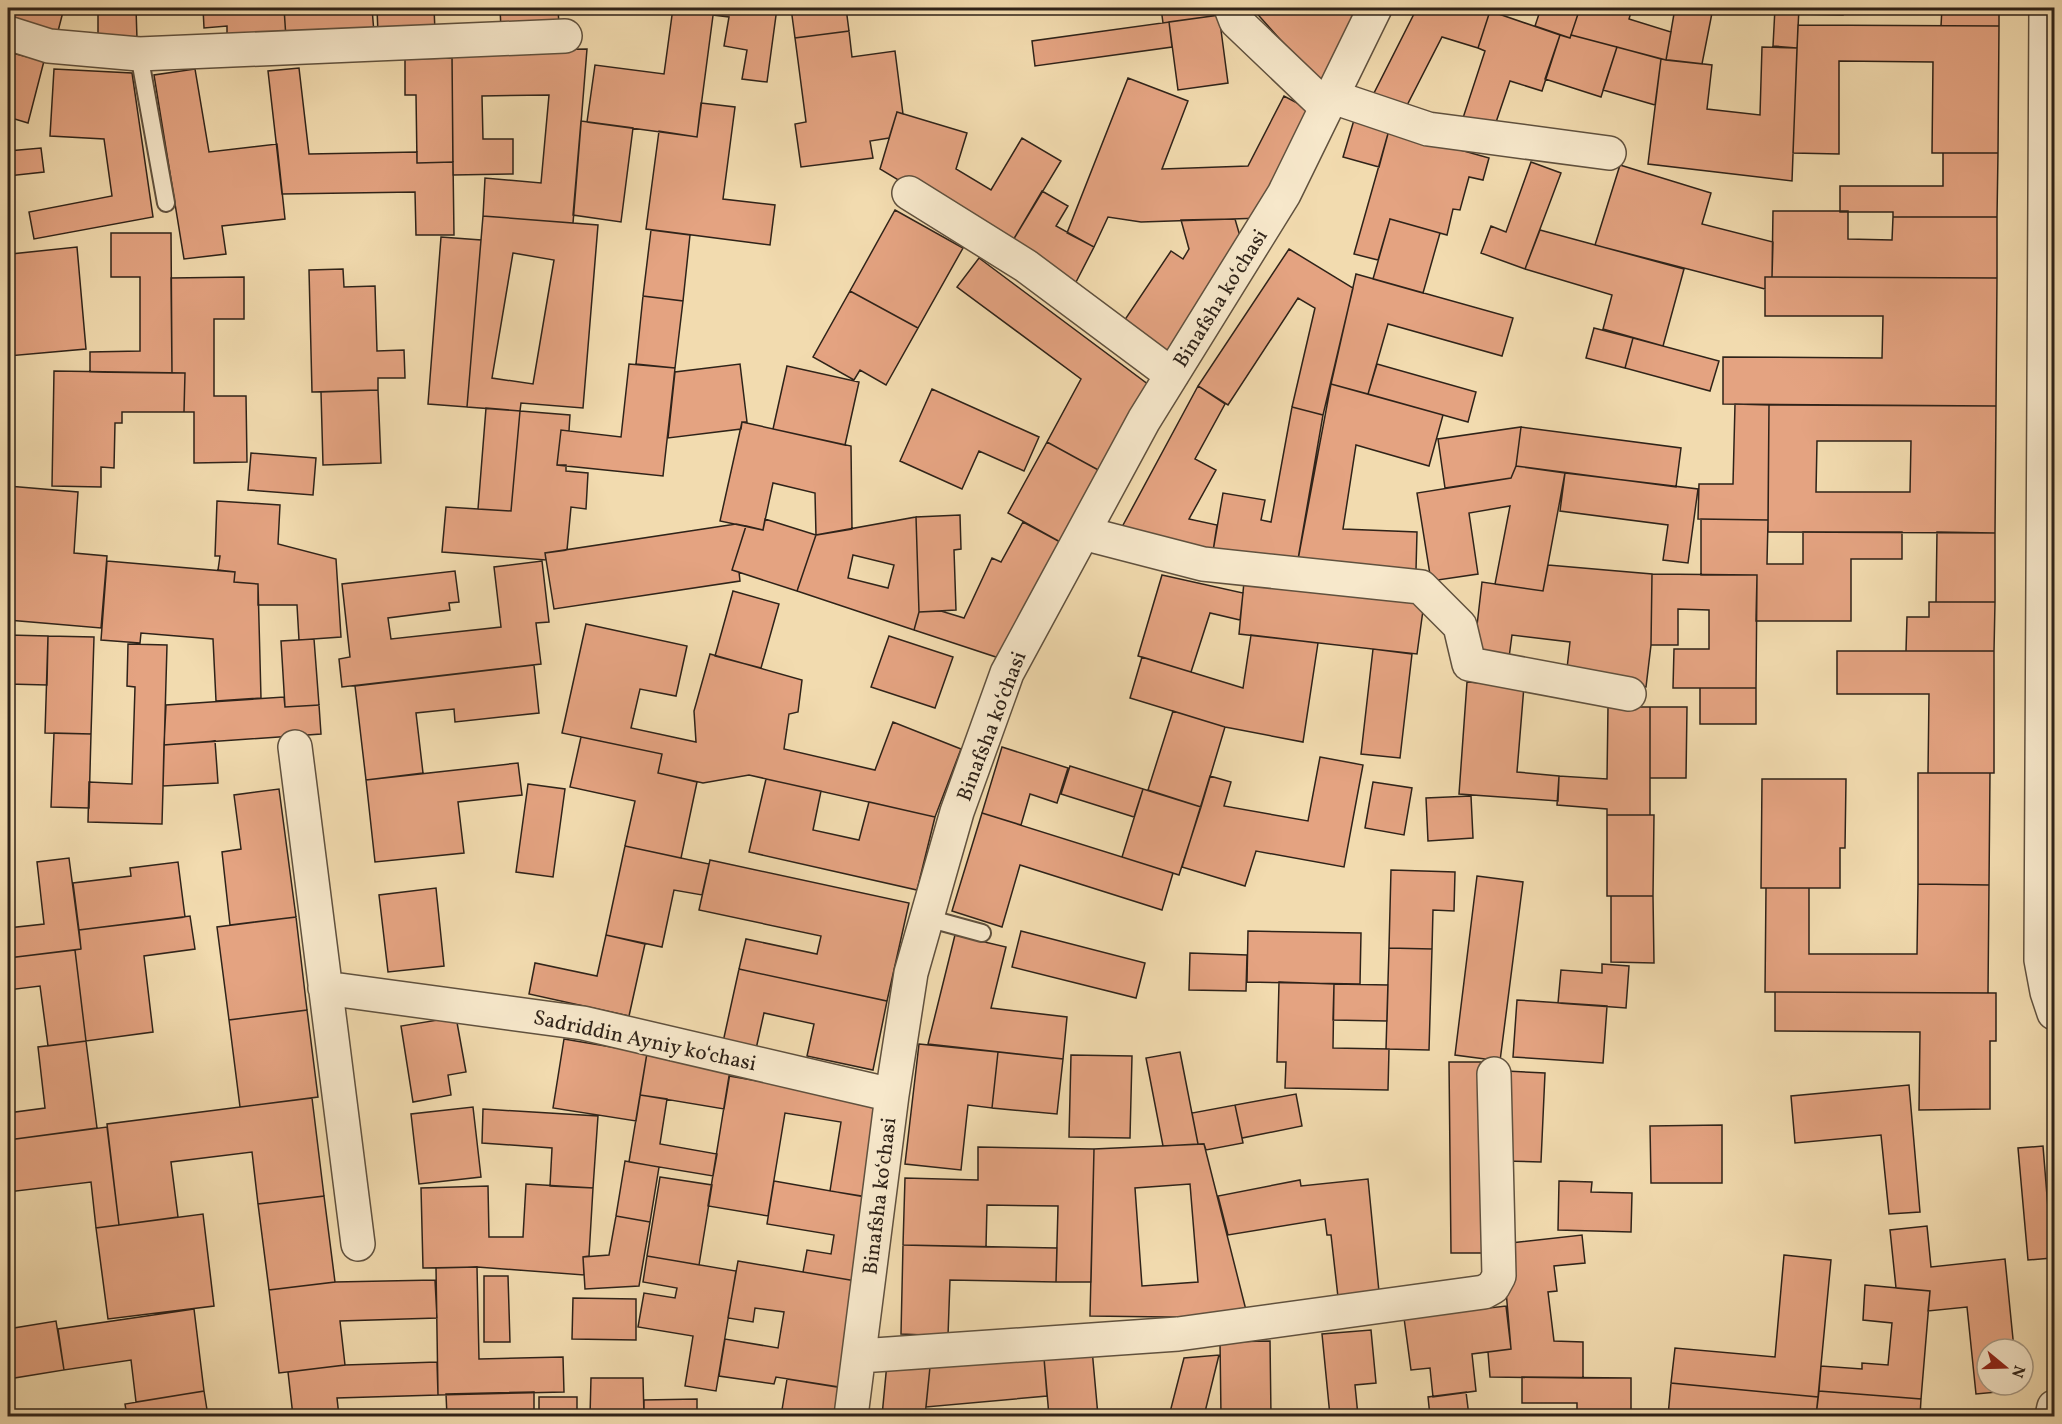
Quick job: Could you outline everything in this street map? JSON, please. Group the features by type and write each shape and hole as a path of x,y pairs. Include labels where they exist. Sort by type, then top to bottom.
{"street":[{"path":"1231,8 1236,21 1328,101 1428,129 1609,153"},
{"name":"Binafsha koʻchasi","path":"851,1416 891,1095 911,973 957,813 1007,673 1144,420 1284,194 1375,8"},
{"path":"2046,8 2041,960 2047,992 2055,1013"},
{"path":"8,33 49,46 139,54 565,36"},
{"path":"909,194 1026,266 1172,375"},
{"path":"1083,533 1203,564 1421,587 1460,626 1468,664 1629,694"},
{"path":"295,747 358,1244"},
{"name":"Sadriddin Ayniy koʻchasi","path":"325,988 583,1023 891,1095"},
{"path":"860,1356 1178,1334 1484,1292 1493,1287 1498,1276 1494,1074"},
{"path":"2052,1416 2055,1407"}],"lane":[{"path":"139,54 166,203"},
{"path":"927,918 982,933"}],"building":[{"path":"8,8 64,8 57,35 28,29 29,22 8,17"},
{"path":"98,8 136,8 137,39 98,40"},
{"path":"203,8 284,8 286,38 227,41 227,26 204,28"},
{"path":"284,8 372,8 374,33 286,38"},
{"path":"377,8 434,8 435,31 378,34"},
{"path":"500,8 558,8 559,26 501,29"},
{"path":"673,8 714,8 697,137 587,122 595,65 664,74"},
{"path":"714,8 777,8 767,82 742,79 747,50 724,46 729,17 713,15"},
{"path":"791,8 846,8 849,31 795,38"},
{"path":"1161,8 1218,8 1219,15 1163,23"},
{"path":"1252,8 1361,8 1328,93"},
{"path":"1417,8 1477,8 1490,11 1478,48 1442,37 1401,117 1370,101"},
{"path":"1541,8 1580,8 1570,38 1535,26"},
{"path":"1580,8 1632,9 1629,19 1671,32 1666,60 1571,35"},
{"path":"1675,8 1713,8 1702,64 1666,60"},
{"path":"1775,8 1799,8 1797,48 1773,46"},
{"path":"1799,8 1843,8 1843,15 1799,14"},
{"path":"1942,8 1999,8 1999,26 1941,26"},
{"path":"1490,11 1560,35 1542,91 1510,81 1492,134 1461,124 1485,51 1478,48"},
{"path":"1219,15 1228,83 1178,90 1169,22"},
{"path":"1169,22 1172,47 1035,66 1032,41"},
{"path":"1798,25 1999,26 1998,153 1932,153 1933,62 1839,61 1839,154 1793,153"},
{"path":"849,31 852,57 895,51 903,114 897,112 889,138 870,141 873,158 801,167 795,124 806,122 795,38"},
{"path":"1560,35 1570,38 1571,35 1617,47 1601,97 1545,79"},
{"path":"1617,47 1661,59 1655,105 1603,90"},
{"path":"1762,47 1797,48 1792,181 1648,164 1661,59 1712,65 1707,109 1760,115"},
{"path":"587,49 573,223 483,216 485,178 541,183 549,95 482,96 483,139 513,139 513,174 453,175 452,51"},
{"path":"8,52 44,61 28,123 8,117"},
{"path":"452,58 453,162 417,163 416,95 405,95 405,59"},
{"path":"299,68 309,154 417,152 417,163 453,162 454,235 416,235 415,192 282,194 268,71"},
{"path":"54,69 132,73 153,217 34,239 29,212 112,196 104,139 50,136"},
{"path":"195,69 209,152 277,144 285,219 222,226 226,254 184,259 154,75"},
{"path":"1128,78 1188,101 1162,169 1248,166 1284,96 1316,113 1262,218 1141,222 1108,217 1094,247 1067,233"},
{"path":"701,103 735,107 723,199 775,205 770,245 646,229 659,131 697,137"},
{"path":"897,112 967,133 956,169 991,190 1022,138 1061,161 1009,247 880,169"},
{"path":"1354,120 1389,130 1379,167 1343,157"},
{"path":"581,121 633,128 621,222 573,215"},
{"path":"1389,130 1489,158 1483,180 1469,177 1460,210 1453,209 1447,235 1390,219 1378,260 1354,254"},
{"path":"41,148 44,172 8,176 8,151"},
{"path":"1943,153 1998,153 1997,217 1893,217 1893,212 1840,212 1840,186 1943,186"},
{"path":"1531,162 1561,173 1525,269 1481,253 1491,226 1506,232"},
{"path":"1620,165 1711,193 1702,224 1773,242 1772,277 1765,277 1765,289 1595,245"},
{"path":"1042,191 1068,206 1056,226 1094,247 1074,286 1009,247"},
{"path":"895,210 963,248 918,328 850,291"},
{"path":"1773,211 1848,211 1848,239 1892,240 1893,217 1997,217 1997,278 1772,277"},
{"path":"483,216 598,225 583,408 521,403 520,411 467,407","holes":["513,253 554,260 533,384 492,378"]},
{"path":"1235,219 1244,250 1168,360 1120,327 1171,251 1183,259 1189,249 1181,220"},
{"path":"1390,219 1440,233 1423,293 1373,279"},
{"path":"651,230 690,235 683,301 643,296"},
{"path":"1540,230 1684,269 1663,346 1603,329 1612,295 1525,269"},
{"path":"111,233 171,233 172,373 90,372 90,352 140,351 140,277 111,277"},
{"path":"441,237 481,240 467,407 428,404"},
{"path":"77,247 86,349 8,356 8,276 12,276 11,254"},
{"path":"1289,249 1353,288 1323,415 1292,407 1315,308 1298,298 1228,405 1198,386"},
{"path":"979,258 1149,385 1102,472 1047,442 1081,379 957,287"},
{"path":"343,269 344,287 375,286 377,351 404,350 405,378 378,378 378,390 312,392 309,270"},
{"path":"1356,274 1513,318 1502,356 1388,324 1368,394 1331,384"},
{"path":"244,277 244,319 214,319 214,396 246,396 247,462 194,463 194,412 184,412 185,373 172,373 171,278"},
{"path":"1765,277 1997,278 1996,406 1723,404 1723,357 1882,358 1883,316 1765,316"},
{"path":"850,291 918,328 886,385 860,370 854,380 813,357"},
{"path":"643,296 683,301 675,368 636,364"},
{"path":"1594,328 1633,338 1625,368 1586,358"},
{"path":"1633,338 1719,361 1710,391 1625,368"},
{"path":"629,364 675,368 663,476 557,465 561,430 621,437"},
{"path":"740,364 747,422 742,422 741,429 668,438 675,372"},
{"path":"1377,364 1476,392 1468,422 1368,394"},
{"path":"787,366 859,382 845,445 773,429"},
{"path":"54,371 185,373 184,412 122,412 122,423 115,423 114,468 101,467 101,487 52,486"},
{"path":"1331,384 1443,415 1429,466 1356,445 1343,529 1417,532 1416,570 1297,565"},
{"path":"1198,386 1225,404 1195,459 1216,470 1189,519 1217,525 1213,551 1122,527"},
{"path":"932,389 1039,437 1024,471 979,451 962,489 900,461"},
{"path":"378,390 381,463 323,465 321,392"},
{"path":"1735,404 1769,405 1768,520 1698,519 1699,484 1733,484"},
{"path":"1769,405 1996,406 1995,533 1768,532","holes":["1817,441 1911,441 1910,492 1816,492"]},
{"path":"1292,407 1323,415 1297,565 1213,551 1223,493 1265,500 1261,520 1271,522"},
{"path":"486,408 520,411 511,511 478,509"},
{"path":"520,411 570,415 569,431 561,430 557,465 566,465 566,471 588,473 586,509 571,507 567,550 545,553 546,560 442,552 446,507 511,511"},
{"path":"742,422 851,446 852,529 816,535 815,493 773,483 763,530 720,521"},
{"path":"1521,427 1516,466 1511,478 1445,488 1438,439"},
{"path":"1521,427 1681,448 1676,487 1516,466"},
{"path":"1047,442 1102,472 1062,543 1008,513"},
{"path":"251,453 316,458 313,495 248,490"},
{"path":"1516,466 1565,473 1543,591 1495,584 1510,506 1469,513 1478,574 1431,581 1417,493 1511,478"},
{"path":"1565,473 1698,489 1688,563 1663,560 1668,525 1560,511"},
{"path":"8,486 78,492 74,553 107,556 101,628 8,620"},
{"path":"217,501 280,505 278,544 336,559 341,637 299,640 297,605 258,605 258,584 234,582 235,572 218,570 220,556 215,556"},
{"path":"960,515 961,549 954,550 956,610 919,612 916,517"},
{"path":"916,517 919,612 914,630 797,591 816,535","holes":["853,555 894,565 888,588 848,578"]},
{"path":"765,519 816,535 797,591 732,570 746,526 763,530"},
{"path":"1701,519 1768,520 1767,564 1803,564 1803,532 1902,532 1902,559 1851,559 1851,621 1756,621 1757,575 1701,575"},
{"path":"1023,522 1062,543 1002,659 914,630 919,612 941,611 964,618 992,558 1001,562"},
{"path":"736,524 746,526 732,570 739,572 740,581 554,609 545,553"},
{"path":"1937,532 1995,533 1995,602 1936,602"},
{"path":"107,561 235,572 234,582 258,584 261,698 216,701 213,639 141,633 140,643 101,640"},
{"path":"542,561 549,622 536,623 541,664 342,687 339,659 350,657 342,584 455,571 459,602 449,603 450,610 388,618 391,639 501,627 494,567"},
{"path":"1548,565 1652,574 1651,645 1646,687 1566,677 1570,642 1512,635 1508,665 1473,660 1482,582 1543,591"},
{"path":"1652,574 1757,575 1756,688 1673,688 1674,649 1709,649 1709,610 1678,609 1678,645 1651,645"},
{"path":"1162,575 1243,593 1240,620 1210,613 1191,672 1138,656"},
{"path":"1244,582 1424,603 1417,654 1239,634"},
{"path":"733,591 779,604 761,668 715,656"},
{"path":"1929,602 1995,602 1994,651 1906,651 1907,617 1929,617"},
{"path":"586,624 687,646 676,696 640,689 631,728 696,742 694,711 710,654 802,680 798,712 789,714 784,749 875,770 893,722 961,749 935,817 749,775 703,783 658,773 662,754 562,733"},
{"path":"8,635 48,636 47,685 8,684"},
{"path":"1251,635 1318,643 1303,742 1225,727 1130,698 1142,657 1243,688"},
{"path":"48,636 94,637 91,734 45,733"},
{"path":"889,636 953,657 935,708 871,687"},
{"path":"314,639 319,705 285,707 281,641"},
{"path":"128,644 167,645 162,824 88,822 89,782 132,784 135,687 127,686"},
{"path":"1373,649 1412,654 1400,758 1361,754"},
{"path":"1837,651 1994,651 1994,773 1928,773 1929,694 1837,694"},
{"path":"534,665 539,713 455,722 454,709 416,713 423,773 366,780 355,686"},
{"path":"1467,682 1524,686 1517,772 1559,776 1558,801 1459,794"},
{"path":"1700,688 1756,688 1756,724 1700,724"},
{"path":"284,697 285,707 319,705 321,734 164,745 166,705"},
{"path":"1608,707 1650,707 1650,815 1607,815 1607,809 1557,805 1559,776 1607,779"},
{"path":"1650,707 1687,707 1686,778 1650,778"},
{"path":"1173,711 1225,727 1201,807 1148,790"},
{"path":"54,733 91,734 89,808 51,807"},
{"path":"581,737 662,754 658,773 697,782 681,858 625,846 635,801 570,787"},
{"path":"215,741 218,783 163,786 164,745"},
{"path":"1002,747 1068,768 1057,803 1030,794 1021,825 982,813"},
{"path":"1320,757 1363,765 1344,867 1256,851 1245,886 1182,867 1210,776 1231,782 1224,806 1308,821"},
{"path":"518,763 522,795 458,802 464,853 375,862 366,780"},
{"path":"1070,766 1143,789 1134,817 1061,794"},
{"path":"1918,773 1990,773 1989,885 1918,884"},
{"path":"766,779 821,791 813,830 859,840 869,802 935,817 917,890 749,852"},
{"path":"1762,779 1846,779 1845,848 1840,848 1840,888 1761,888"},
{"path":"1373,782 1412,788 1404,835 1365,828"},
{"path":"528,784 565,789 553,877 516,872"},
{"path":"279,789 296,917 230,925 222,852 241,849 234,795"},
{"path":"1143,789 1201,807 1179,875 1122,857"},
{"path":"1471,796 1473,838 1428,841 1426,798"},
{"path":"982,813 1173,873 1162,910 1020,865 1002,927 952,911"},
{"path":"1607,815 1654,815 1653,896 1607,896"},
{"path":"625,846 709,864 702,895 674,890 662,947 606,935"},
{"path":"69,858 81,949 8,958 8,928 44,924 37,862"},
{"path":"710,860 909,903 887,1001 739,969 746,939 817,954 821,936 699,910"},
{"path":"178,862 185,917 79,930 73,883 131,876 130,868"},
{"path":"1391,870 1455,872 1454,911 1433,910 1432,949 1389,948"},
{"path":"1477,876 1523,882 1500,1061 1455,1055"},
{"path":"1918,884 1989,885 1988,993 1765,992 1766,888 1809,888 1809,954 1917,954"},
{"path":"436,888 444,966 388,972 379,895"},
{"path":"1611,896 1653,896 1654,963 1611,962"},
{"path":"190,916 195,949 144,956 153,1032 86,1041 75,950 81,949 79,930"},
{"path":"296,917 307,1010 229,1020 217,927"},
{"path":"1021,931 1145,963 1136,998 1012,967"},
{"path":"1248,931 1361,933 1360,984 1247,982"},
{"path":"606,935 645,944 629,1016 529,994 535,963 597,976"},
{"path":"955,935 1006,947 991,1008 1067,1017 1063,1059 928,1044"},
{"path":"1389,948 1432,949 1429,1050 1386,1049"},
{"path":"75,950 86,1041 48,1046 40,986 8,990 8,958"},
{"path":"1190,953 1247,955 1246,991 1189,990"},
{"path":"1602,964 1629,966 1626,1008 1558,1003 1561,970 1602,973"},
{"path":"739,969 887,1001 873,1070 807,1056 814,1024 764,1013 756,1049 723,1042"},
{"path":"1279,982 1334,984 1333,1048 1389,1049 1388,1090 1285,1088 1286,1062 1277,1062"},
{"path":"1334,984 1388,985 1387,1021 1333,1020"},
{"path":"1775,992 1996,993 1996,1041 1990,1041 1990,1109 1919,1110 1920,1032 1775,1031"},
{"path":"1517,1000 1607,1006 1603,1063 1513,1057"},
{"path":"307,1010 318,1097 240,1107 229,1020"},
{"path":"456,1017 466,1072 448,1075 451,1095 413,1102 401,1026"},
{"path":"564,1039 647,1053 636,1121 553,1108"},
{"path":"86,1041 97,1128 8,1140 8,1113 45,1108 38,1047"},
{"path":"919,1044 998,1052 992,1108 968,1105 961,1170 905,1164"},
{"path":"998,1052 1063,1059 1057,1114 992,1108"},
{"path":"1180,1052 1198,1144 1163,1146 1146,1058"},
{"path":"647,1053 731,1067 724,1109 640,1095"},
{"path":"1071,1055 1132,1056 1130,1138 1069,1137"},
{"path":"1449,1062 1485,1062 1487,1253 1451,1253"},
{"path":"1506,1071 1545,1073 1541,1162 1503,1161"},
{"path":"729,1076 884,1102 868,1197 830,1191 841,1122 785,1113 768,1216 708,1206"},
{"path":"1909,1085 1920,1212 1889,1214 1881,1135 1795,1143 1791,1096"},
{"path":"1296,1094 1302,1126 1242,1138 1235,1105"},
{"path":"640,1095 667,1099 660,1144 717,1154 713,1176 629,1162"},
{"path":"312,1098 324,1196 258,1204 252,1152 171,1162 178,1217 119,1225 107,1124"},
{"path":"1235,1105 1243,1143 1206,1150 1204,1144 1198,1144 1192,1113"},
{"path":"473,1107 481,1177 419,1184 411,1114"},
{"path":"483,1109 598,1116 593,1188 550,1186 552,1148 482,1143"},
{"path":"1722,1125 1722,1183 1651,1183 1650,1126"},
{"path":"107,1127 119,1225 96,1228 91,1182 8,1192 8,1140"},
{"path":"1204,1144 1248,1318 1090,1316 1094,1149","holes":["1190,1184 1198,1282 1142,1286 1135,1188"]},
{"path":"2043,1146 2052,1258 2028,1260 2018,1148"},
{"path":"978,1147 1094,1149 1091,1282 1056,1282 1058,1206 987,1205 986,1247 903,1245 905,1178 978,1180"},
{"path":"625,1161 659,1167 650,1222 616,1216"},
{"path":"660,1177 712,1185 699,1265 647,1256"},
{"path":"1368,1179 1380,1302 1339,1306 1331,1235 1327,1235 1325,1219 1228,1235 1218,1196 1300,1180 1301,1186"},
{"path":"774,1181 871,1198 856,1281 803,1272 807,1250 831,1254 834,1235 767,1224"},
{"path":"1559,1181 1592,1182 1591,1192 1632,1193 1631,1232 1558,1230"},
{"path":"526,1184 593,1188 589,1256 583,1257 584,1275 477,1267 423,1268 421,1188 488,1186 489,1237 523,1237"},
{"path":"8,1195 14,1241 8,1242"},
{"path":"324,1196 335,1282 269,1290 258,1204"},
{"path":"203,1214 214,1306 108,1319 96,1228"},
{"path":"616,1216 650,1222 639,1286 585,1289 583,1257 609,1255"},
{"path":"1927,1226 1931,1267 2005,1259 2013,1337 1975,1337 1975,1384 1967,1307 1928,1311 1930,1291 1896,1288 1890,1230"},
{"path":"1582,1235 1585,1263 1554,1266 1557,1291 1548,1292 1554,1341 1583,1342 1583,1378 1490,1377 1488,1352 1511,1349 1502,1244"},
{"path":"903,1245 1057,1248 1056,1282 950,1280 948,1336 901,1334"},
{"path":"1784,1255 1831,1260 1818,1397 1671,1383 1675,1348 1775,1357"},
{"path":"647,1256 736,1271 716,1391 685,1386 693,1336 638,1327 644,1293 675,1298 677,1288 643,1282"},
{"path":"738,1261 856,1281 839,1387 776,1377 774,1384 719,1376 725,1339 778,1348 784,1312 755,1308 753,1322 728,1318"},
{"path":"477,1267 479,1359 563,1357 564,1392 438,1395 436,1268"},
{"path":"484,1276 508,1276 510,1342 484,1342"},
{"path":"435,1280 437,1318 340,1321 345,1365 279,1373 269,1290 335,1282"},
{"path":"1865,1285 1930,1291 1921,1399 1819,1391 1821,1366 1862,1369 1862,1363 1888,1365 1892,1323 1863,1320"},
{"path":"573,1298 636,1299 636,1340 572,1339"},
{"path":"1506,1306 1511,1349 1472,1354 1476,1391 1433,1397 1430,1368 1411,1370 1404,1318"},
{"path":"194,1309 204,1391 136,1402 131,1360 64,1370 58,1329"},
{"path":"56,1321 64,1370 8,1379 8,1329"},
{"path":"1371,1330 1376,1383 1355,1385 1358,1416 1330,1416 1322,1334"},
{"path":"1270,1341 1271,1416 1221,1416 1220,1342"},
{"path":"1092,1349 1098,1416 1049,1416 1044,1358"},
{"path":"1219,1355 1204,1416 1169,1416 1184,1358"},
{"path":"1044,1358 1047,1396 926,1407 930,1367"},
{"path":"437,1362 438,1395 337,1398 339,1416 293,1416 288,1372 345,1365"},
{"path":"887,1363 930,1367 925,1416 882,1416"},
{"path":"1522,1377 1631,1378 1631,1416 1577,1416 1577,1403 1522,1403"},
{"path":"591,1378 643,1378 644,1416 590,1416"},
{"path":"787,1379 843,1388 839,1416 781,1416"},
{"path":"1671,1383 1818,1397 1816,1416 1668,1416"},
{"path":"204,1391 208,1416 127,1416 125,1404"},
{"path":"1819,1391 1921,1399 1920,1416 1816,1416"},
{"path":"534,1392 534,1416 447,1416 446,1394"},
{"path":"1466,1392 1469,1416 1430,1416 1428,1397"},
{"path":"539,1397 577,1397 577,1416 539,1416"},
{"path":"697,1399 697,1416 644,1416 644,1400"}]}
